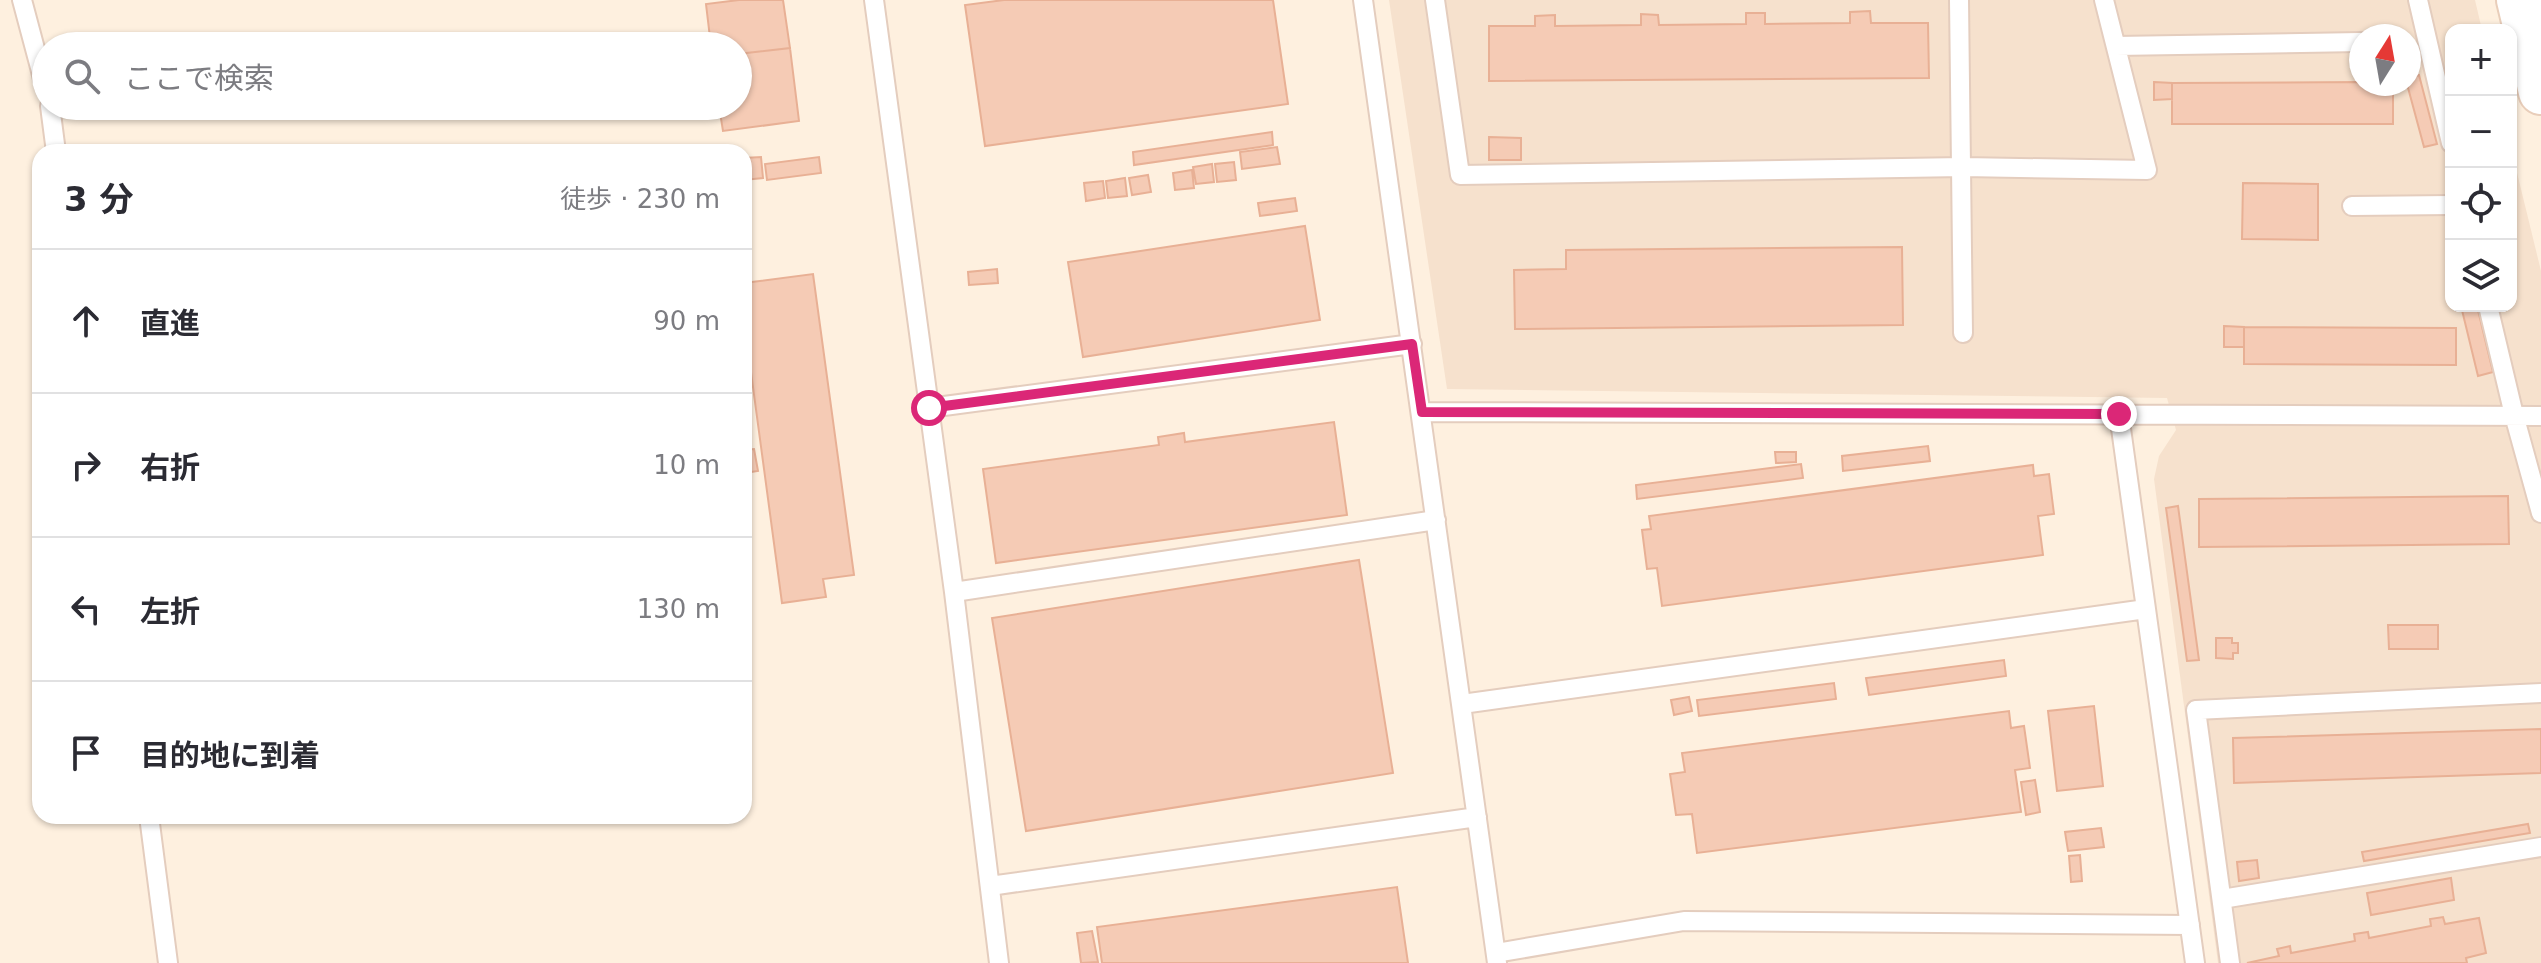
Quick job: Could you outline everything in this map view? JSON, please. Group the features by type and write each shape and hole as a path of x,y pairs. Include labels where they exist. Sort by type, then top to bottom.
{"main road":[{"path":"2519,0 2541,92"}],"lane":[{"path":"22,0 32,38"},
{"path":"874,0 954,592 999,963"},
{"path":"1363,0 1496,958 1684,921 2190,925"},
{"path":"1435,0 1460,175 1963,167 2147,170 2104,0"},
{"path":"1959,0 1963,333"},
{"path":"2418,0 2418,24"},
{"path":"2116,46 2349,42"},
{"path":"2421,51 2445,125"},
{"path":"52,120 55,144"},
{"path":"2352,206 2445,205"},
{"path":"2489,312 2541,513"},
{"path":"929,408 1412,344"},
{"path":"1422,412 2541,416"},
{"path":"2119,414 2195,963"},
{"path":"954,592 1436,520"},
{"path":"1462,704 2146,609"},
{"path":"2230,963 2196,710 2541,693"},
{"path":"990,886 1477,817"},
{"path":"150,824 168,963"},
{"path":"2222,899 2541,847"}],"shaded area":[{"path":"1389,0 2475,0 2481,24 2445,24 2445,312 2517,312 2517,173 2541,271 2541,963 2218,963 2154,479 2159,456 2176,430 2167,398 1447,389"}],"building":[{"path":"783,0 790,48 752,52 752,32 709,32 706,4"},
{"path":"1004,0 1273,0 1288,104 985,146 965,5"},
{"path":"1870,11 1871,23 1928,23 1929,78 1489,81 1489,26 1535,26 1535,16 1555,15 1555,26 1641,25 1641,14 1658,15 1659,25 1746,24 1746,13 1765,13 1765,24 1850,23 1850,12"},
{"path":"790,48 799,121 723,131 721,120 752,120 752,52"},
{"path":"2154,82 2172,83 2172,99 2154,100"},
{"path":"2349,82 2349,96 2393,96 2393,124 2172,124 2172,83"},
{"path":"2421,83 2437,144 2424,147 2410,96 2421,96"},
{"path":"1272,132 1273,145 1134,165 1133,152"},
{"path":"1489,137 1521,138 1521,160 1489,160"},
{"path":"1277,147 1280,164 1242,169 1240,152"},
{"path":"761,157 763,178 752,179 752,158"},
{"path":"819,157 821,173 767,180 765,164"},
{"path":"1234,162 1236,180 1217,182 1215,164"},
{"path":"1212,164 1214,182 1196,184 1193,167"},
{"path":"1192,170 1194,188 1175,190 1173,173"},
{"path":"1148,175 1151,192 1132,195 1129,178"},
{"path":"1125,178 1127,196 1108,198 1106,181"},
{"path":"1103,181 1105,198 1086,201 1084,183"},
{"path":"2243,183 2318,184 2318,240 2242,239"},
{"path":"1295,198 1297,211 1260,216 1258,203"},
{"path":"1305,226 1320,320 1083,357 1068,262"},
{"path":"1902,247 1903,325 1515,329 1514,270 1566,269 1566,250"},
{"path":"997,269 998,283 969,285 968,272"},
{"path":"813,274 854,575 823,579 826,597 782,603 752,380 752,282"},
{"path":"2462,312 2478,312 2493,372 2478,376"},
{"path":"2224,326 2244,327 2244,347 2224,347"},
{"path":"2244,327 2456,328 2456,365 2244,364"},
{"path":"1334,422 1347,515 996,563 983,469 1159,445 1158,437 1184,433 1185,442"},
{"path":"1928,446 1930,461 1843,471 1842,456"},
{"path":"752,449 758,471 752,472"},
{"path":"1775,452 1796,452 1796,462 1776,463"},
{"path":"1801,464 1803,478 1637,499 1636,485"},
{"path":"2033,465 2034,476 2049,474 2054,514 2038,516 2043,555 1662,606 1657,568 1647,569 1642,530 1651,529 1649,516"},
{"path":"2508,496 2509,544 2199,547 2199,499"},
{"path":"2178,506 2199,660 2187,661 2166,508"},
{"path":"1359,560 1393,773 1026,831 992,618"},
{"path":"2388,625 2438,625 2438,649 2389,649"},
{"path":"2216,638 2232,638 2232,643 2238,643 2238,653 2233,653 2233,659 2216,658"},
{"path":"2004,660 2006,676 1869,695 1866,678"},
{"path":"1834,683 1836,699 1699,716 1697,700"},
{"path":"1689,697 1692,711 1674,715 1671,700"},
{"path":"2094,706 2103,786 2057,791 2048,711"},
{"path":"2009,711 2011,728 2024,726 2030,768 2015,770 2021,812 1697,853 1692,814 1676,815 1670,774 1685,772 1682,753"},
{"path":"2541,729 2541,773 2234,783 2233,738"},
{"path":"2035,780 2040,812 2026,815 2021,782"},
{"path":"2528,824 2530,833 2364,861 2362,852"},
{"path":"2101,828 2104,847 2068,851 2065,832"},
{"path":"2080,855 2082,881 2071,882 2069,856"},
{"path":"2257,860 2259,878 2239,881 2237,862"},
{"path":"2451,878 2454,900 2371,915 2367,893"},
{"path":"1397,887 1408,963 1102,963 1097,927"},
{"path":"2443,917 2445,924 2479,918 2486,953 2466,958 2467,963 2247,963 2279,956 2277,949 2290,946 2291,953 2355,941 2354,934 2368,932 2369,938 2431,926 2430,919"},
{"path":"1092,931 1098,962 1081,963 1077,933"}],"route":[{"path":"929,408 1412,344 1422,412 2119,414"}]}
